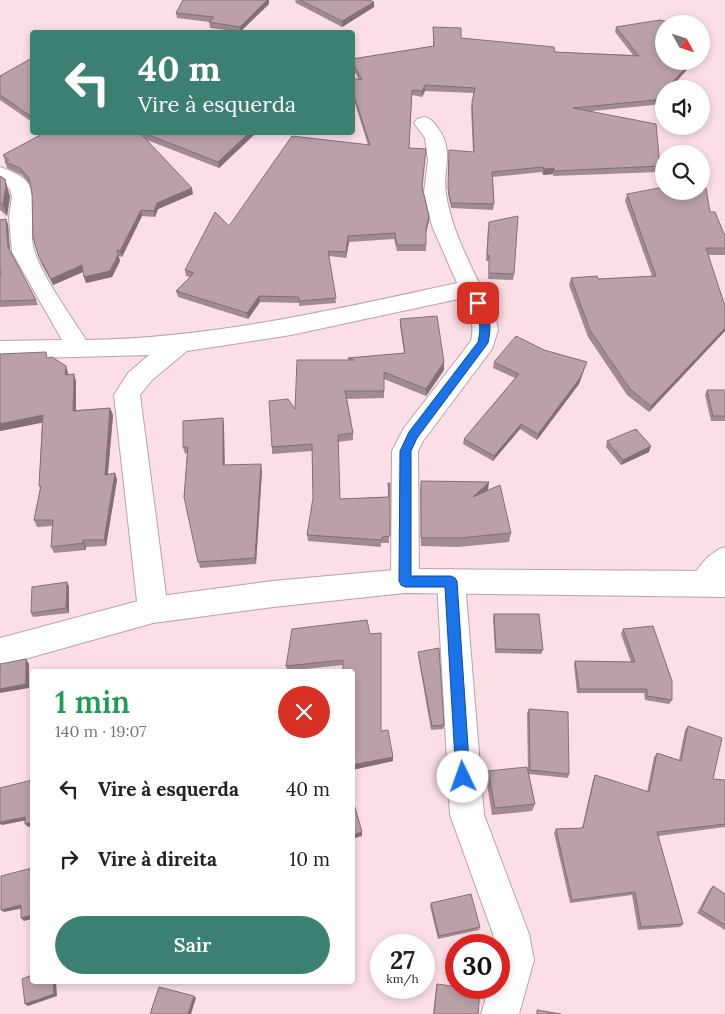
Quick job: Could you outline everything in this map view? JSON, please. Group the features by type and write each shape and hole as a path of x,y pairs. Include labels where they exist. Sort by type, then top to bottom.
{"street":[{"path":"405,581 405,451 413,435 482,343 486,330 484,318 443,226 435,193 438,160 435,138 424,123"},
{"path":"0,174 19,185 23,197 20,217 24,252 34,274 79,349"},
{"path":"0,350 79,349 181,343 306,324 471,288"},
{"path":"153,610 127,395 138,377 181,343"},
{"path":"0,652 153,610 273,594 405,581 715,584 725,559"},
{"path":"451,581 467,815 511,934 516,960 500,1014"}],"building":[{"path":"183,0 267,0 240,27 209,22 214,17 176,13"},
{"path":"300,0 369,0 374,2 342,21"},
{"path":"655,21 655,70 684,70 674,80 655,80 655,100 573,108 655,124 655,135 657,135 658,145 655,145 655,166 554,171 554,168 544,169 543,167 492,172 494,204 451,203 448,188 449,150 474,152 472,102 475,88 425,85 422,91 412,90 409,148 426,149 422,187 429,216 426,229 426,245 397,245 395,233 348,236 346,252 328,251 336,298 299,301 299,297 259,296 247,313 176,291 194,273 185,270 215,212 229,226 292,136 370,145 355,98 355,79 362,80 355,67 355,59 434,46 433,27 461,28 461,38 554,47 555,52 639,56 616,27"},
{"path":"30,59 30,116 0,95 0,76"},
{"path":"40,135 142,135 192,188 157,203 154,211 141,210 120,251 117,250 118,255 110,271 84,277 82,265 51,279 39,257 33,238 32,194 29,178 20,168 5,162 9,160 3,155"},
{"path":"149,135 247,135 218,162"},
{"path":"0,176 5,179 6,186 3,205 0,202"},
{"path":"655,189 655,200 708,200 710,212 715,212 725,236 725,248 706,248 725,306 725,328 651,406 630,389 590,330 571,278 597,276 598,279 656,276 627,194"},
{"path":"518,216 514,274 489,273 489,255 487,255 489,222"},
{"path":"6,219 8,247 36,300 0,301 0,220"},
{"path":"437,316 444,362 426,389 384,372 384,391 345,391 353,433 338,435 340,499 389,497 388,483 390,483 390,536 382,537 382,540 307,535 313,498 312,444 272,447 269,401 288,399 295,409 297,360 354,360 348,358 405,353 400,319"},
{"path":"516,336 544,350 587,362 580,378 538,434 521,424 494,456 464,439 519,374 494,362"},
{"path":"46,352 47,358 52,357 66,366 65,375 74,374 73,411 110,408 105,475 115,473 104,540 83,540 83,543 51,547 53,520 34,520 41,486 39,486 43,415 0,424 0,354"},
{"path":"707,390 725,390 725,416 713,416"},
{"path":"223,418 223,465 261,464 255,558 198,562 184,497 188,447 183,447 183,421"},
{"path":"636,429 651,446 623,460 607,441"},
{"path":"421,481 489,482 473,497 500,485 511,533 459,538 421,538"},
{"path":"67,582 66,608 31,613 32,587"},
{"path":"494,614 539,614 543,650 496,649"},
{"path":"367,620 370,634 381,633 381,731 388,730 393,757 355,764 355,669 343,669 343,660 286,666 292,629"},
{"path":"653,626 672,681 672,700 647,696 647,689 579,689 575,661 635,662 623,629"},
{"path":"439,648 444,725 432,726 418,652"},
{"path":"26,659 26,684 0,689 0,664"},
{"path":"529,709 568,712 569,774 530,770"},
{"path":"688,726 722,738 713,779 725,780 725,824 657,832 683,924 641,927 635,892 572,900 556,829 583,828 595,775 649,792 657,753 681,761"},
{"path":"527,767 535,804 495,808 488,771"},
{"path":"30,780 30,823 25,824 25,817 0,822 0,788"},
{"path":"355,808 362,832 355,834"},
{"path":"30,869 30,916 21,918 21,905 1,910 1,876"},
{"path":"713,886 725,894 725,925 701,910"},
{"path":"471,894 480,927 439,936 431,903"},
{"path":"30,976 30,984 53,984 54,994 25,1004 22,979"},
{"path":"437,984 445,985 445,999 479,999 478,1014 434,1014"},
{"path":"159,987 194,996 188,1014 150,1014"},
{"path":"537,1010 561,1014 537,1014"}],"route":[{"path":"463,777 451,581 405,581 405,451 413,435 482,343 486,330 478,303"}]}
